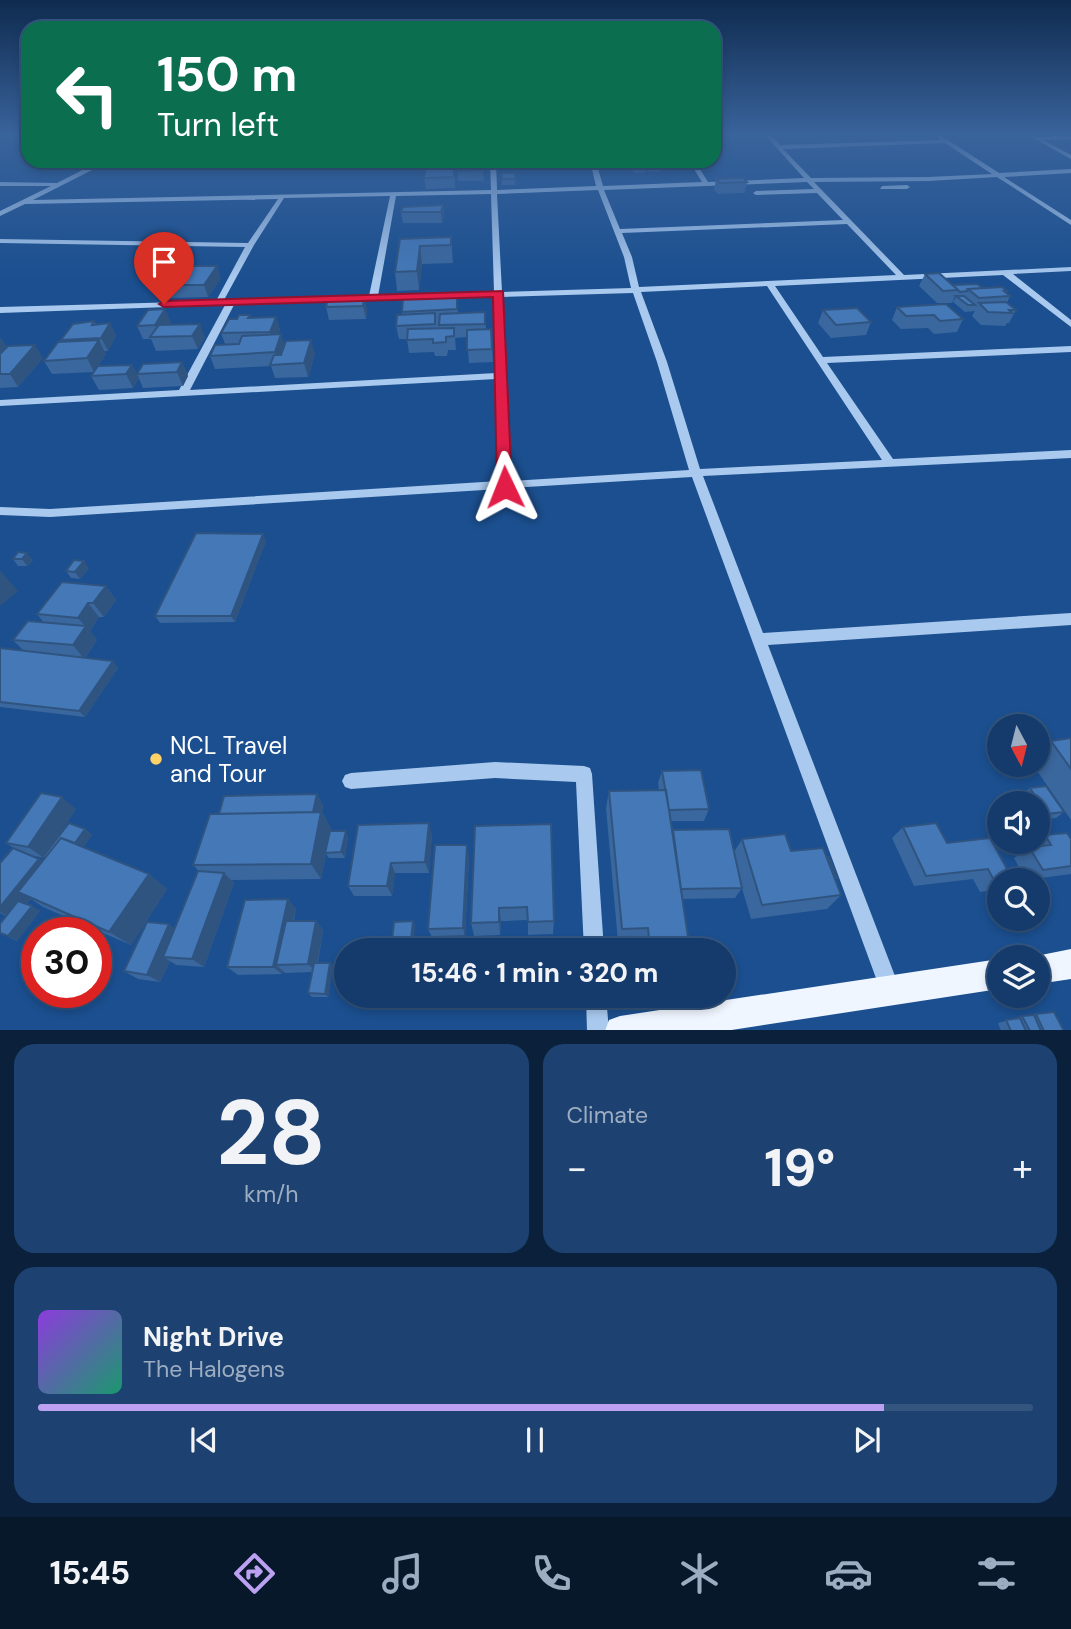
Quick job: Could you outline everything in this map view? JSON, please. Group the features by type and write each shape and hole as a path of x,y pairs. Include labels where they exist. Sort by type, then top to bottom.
{"main road":[{"path":"1050,967 1071,964"},
{"path":"634,1030 677,1027 890,989 987,976"}],"street":[{"path":"494,183 505,487"},
{"path":"599,183 663,362 696,473 761,639 890,989"},
{"path":"24,202 393,195 730,183"},
{"path":"811,183 902,277"},
{"path":"882,188 936,185 933,183"},
{"path":"1010,183 1071,223"},
{"path":"0,184 59,184"},
{"path":"0,214 59,184"},
{"path":"756,193 819,191"},
{"path":"373,298 393,195"},
{"path":"219,302 250,245 282,197"},
{"path":"1053,211 1071,211"},
{"path":"618,231 851,222"},
{"path":"0,241 250,245"},
{"path":"0,310 636,290 1071,269"},
{"path":"1005,272 1071,324"},
{"path":"769,282 890,463"},
{"path":"183,393 231,302"},
{"path":"820,360 1071,349"},
{"path":"0,402 501,376"},
{"path":"0,511 50,513 505,487 696,473 1071,454"},
{"path":"761,639 1071,619"},
{"path":"351,781 495,771 584,774 593,938"},
{"path":"597,1008 598,1030"}],"building":[{"path":"443,205 441,212 401,212 403,207"},
{"path":"451,237 451,245 420,246 417,271 395,272 400,239"},
{"path":"180,266 217,266 204,285 165,285"},
{"path":"939,273 958,290 943,291 925,274"},
{"path":"977,284 983,288 960,292 953,285"},
{"path":"1002,287 1010,296 979,298 968,289"},
{"path":"956,296 964,296 975,305 968,305"},
{"path":"364,298 363,306 326,307 328,299"},
{"path":"403,298 457,298 457,309 402,312"},
{"path":"1006,302 1016,310 1009,310 1012,313 988,312 979,303"},
{"path":"946,304 963,319 940,321 934,315 906,316 897,307"},
{"path":"857,308 871,322 836,325 823,310"},
{"path":"165,309 155,325 137,326 148,310"},
{"path":"485,312 485,324 439,325 440,314"},
{"path":"435,313 435,324 396,326 397,315"},
{"path":"239,315 250,315 248,318 276,317 270,332 221,333 229,319 237,319"},
{"path":"94,321 92,325 110,323 101,338 61,340 73,324"},
{"path":"200,324 192,336 150,337 159,325"},
{"path":"454,328 454,336 446,337 446,342 433,343 433,339 407,340 408,329"},
{"path":"491,329 492,349 467,350 467,330"},
{"path":"281,334 275,352 210,356 215,345 239,344 242,336"},
{"path":"99,340 87,358 44,361 58,342"},
{"path":"311,340 304,363 270,365 274,355 281,355 286,341"},
{"path":"35,345 10,374 0,374 0,354 8,346"},
{"path":"182,362 177,372 137,374 143,364"},
{"path":"132,365 126,374 91,376 98,366"},
{"path":"196,533 263,534 231,616 155,616"},
{"path":"18,552 27,553 22,559 13,559"},
{"path":"74,560 84,561 75,572 66,571"},
{"path":"62,582 106,586 93,603 88,603 78,618 37,614"},
{"path":"28,621 86,626 73,645 13,640"},
{"path":"0,648 113,661 79,711 0,702"},
{"path":"1071,738 1071,769 1051,741"},
{"path":"701,770 709,809 669,810 662,771"},
{"path":"1046,786 1049,791 1032,791 1030,788"},
{"path":"666,790 688,938 649,938 648,928 622,929 609,791"},
{"path":"1050,792 1064,812 1050,814"},
{"path":"41,793 62,797 28,847 6,843"},
{"path":"317,794 313,812 219,814 224,796"},
{"path":"321,812 311,864 193,865 210,814"},
{"path":"69,823 85,829 75,843 61,838 45,858 43,857"},
{"path":"429,823 425,862 391,863 387,886 348,886 358,825"},
{"path":"936,823 947,843 987,838 987,854 999,854 1006,868 926,876 903,827"},
{"path":"551,824 554,921 528,922 527,907 499,908 499,922 471,923 475,826"},
{"path":"729,829 742,888 681,889 673,830"},
{"path":"330,831 346,831 341,852 325,853"},
{"path":"1067,833 1071,839 1071,866 1042,868 1033,854 1050,854 1050,835"},
{"path":"785,834 791,851 823,848 841,895 762,905 742,839"},
{"path":"61,838 149,874 112,928 112,917 75,917 18,892"},
{"path":"435,845 467,845 463,928 428,929"},
{"path":"13,848 39,859 0,907 0,863"},
{"path":"829,857 837,878 835,878"},
{"path":"198,871 224,873 192,959 163,957"},
{"path":"288,899 273,967 227,967 245,900"},
{"path":"18,901 32,906 8,936 0,933 0,924"},
{"path":"286,921 316,921 308,964 276,965"},
{"path":"413,921 411,938 392,938 394,922"},
{"path":"147,922 169,924 147,975 124,971"},
{"path":"465,936 465,938 436,937"},
{"path":"314,963 330,963 325,994 308,993"},
{"path":"1054,1012 1063,1030 1044,1030 1036,1014"},
{"path":"1034,1015 1041,1030 1029,1030 1022,1016"},
{"path":"1020,1018 1026,1030 1011,1030 1006,1020"}],"place":[{"name":"NCL Travel and Tour","path":"156,759"}],"route":[{"path":"164,304 499,293 505,487"}]}
